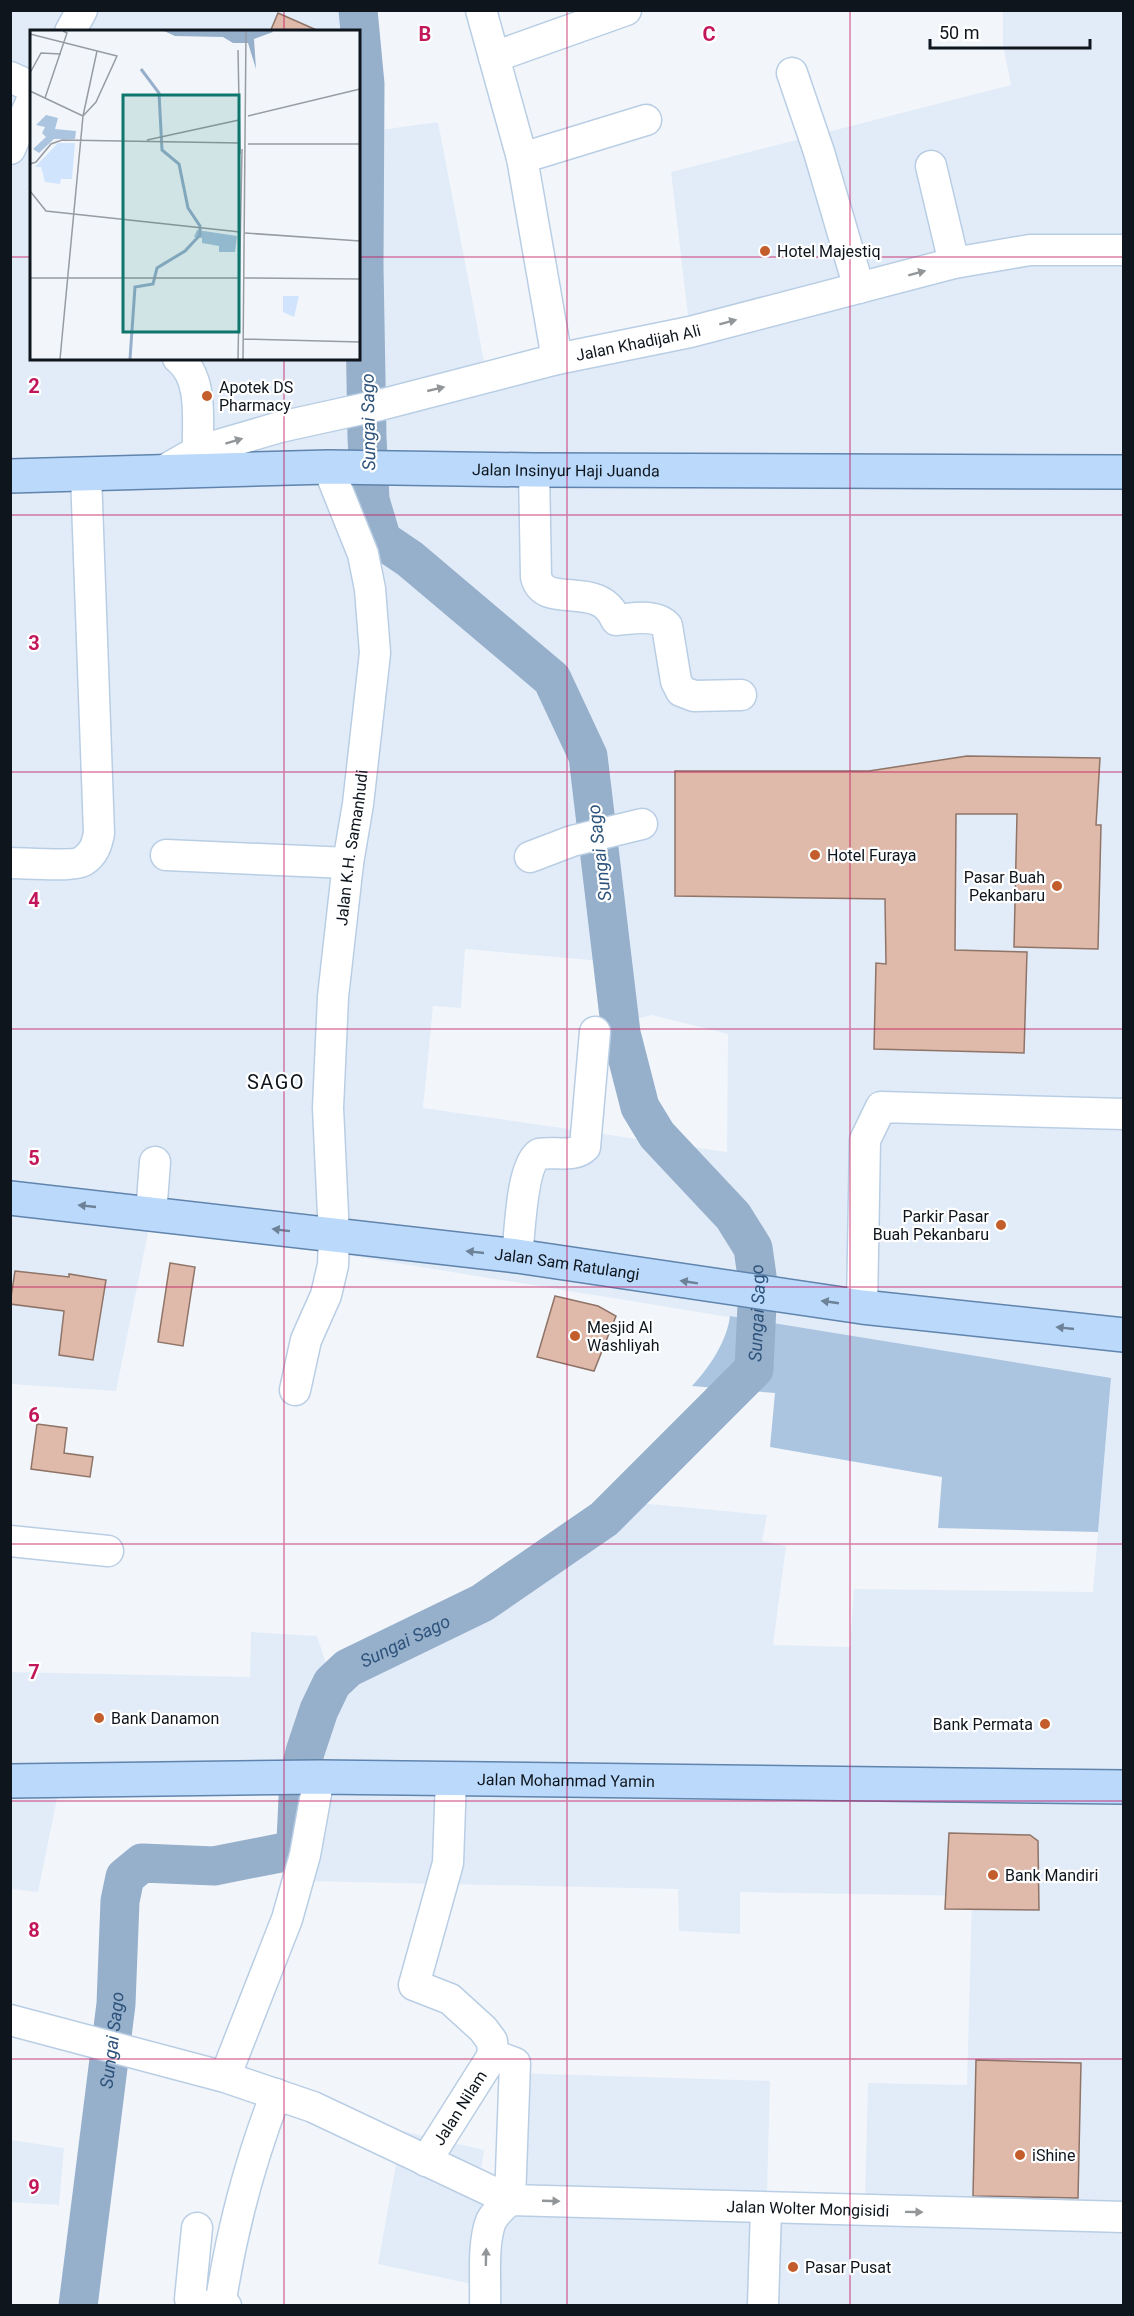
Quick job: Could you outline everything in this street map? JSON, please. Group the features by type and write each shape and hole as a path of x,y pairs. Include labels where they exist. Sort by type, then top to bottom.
{"main road":[{"name":"Jalan Insinyur Haji Juanda","path":"10,476 357,467 534,470 1124,472"},
{"name":"Jalan Sam Ratulangi","path":"10,1198 517,1256 862,1307 1124,1335"},
{"name":"Jalan Mohammad Yamin","path":"10,1781 304,1777 1124,1787"}],"street":[{"path":"71,30 82,10"},
{"path":"480,10 522,158 557,359"},
{"path":"494,57 626,10"},
{"path":"792,73 819,152 859,288"},
{"path":"10,77 30,86"},
{"path":"10,149 30,104"},
{"path":"522,158 646,120"},
{"path":"932,166 954,263"},
{"name":"Jalan Khadijah Ali","path":"161,472 198,451 280,427 365,408 557,359 690,332 954,263 1030,250 1124,250"},
{"path":"180,360 187,366 196,390 198,451"},
{"name":"Jalan K.H. Samanhudi","path":"295,1390 306,1340 326,1295 333,1265 334,1236 328,1108 333,997 375,653 374,619 363,555 357,467"},
{"path":"534,470 538,585 545,590 560,594 602,601 612,609 616,620 646,618 663,621 667,626 676,681 681,691 694,696 741,695"},
{"path":"10,863 78,863 90,856 97,844 99,832 86,475"},
{"path":"530,857 572,841 642,824"},
{"path":"166,855 348,863"},
{"path":"517,1256 525,1188 532,1160 539,1154 571,1153 583,1150 585,1147 595,1032"},
{"path":"862,1307 865,1140 881,1107 1124,1114"},
{"path":"151,1214 155,1162"},
{"path":"10,1541 108,1551"},
{"path":"225,2077 286,1919 305,1855 304,1777"},
{"path":"451,1779 448,1863 414,1985 450,1999 483,2028 492,2041 493,2055 515,2063 504,2206 492,2220 487,2243 485,2306"},
{"path":"10,2020 225,2077 313,2107 426,2162 456,2173 504,2206"},
{"name":"Jalan Nilam","path":"426,2162 493,2055"},
{"path":"226,2306 221,2300 235,2222 259,2139 276,2094"},
{"name":"Jalan Wolter Mongisidi","path":"504,2206 766,2208 1124,2217"},
{"path":"763,2306 766,2208"},
{"path":"197,2228 190,2299 192,2305 217,2306"}],"shaded area":[{"path":"11,11 357,11 358,30 30,30 30,360 360,360 360,47 366,132 438,122 487,377 690,332 671,172 1011,85 1003,45 1003,11 1123,11 1123,2305 475,2305 476,2285 378,2264 402,2131 484,2150 477,2195 509,2200 512,2073 770,2081 767,2194 865,2198 868,2083 967,2085 972,1896 740,1892 740,1934 679,1931 678,1889 306,1881 317,1788 59,1789 38,1892 11,1889 11,1672 250,1677 251,1632 317,1636 327,1666 326,1679 357,1659 440,1618 607,1500 767,1515 762,1541 786,1546 773,1645 850,1647 854,1589 1093,1592 1111,1379 150,1223 116,1391 11,1384","holes":["465,949 601,961 610,1025 652,1015 728,1034 727,1152 423,1108 433,1006 461,1008"]},
{"path":"730,1316 1111,1378 1098,1532 938,1528 942,1477 770,1447 775,1393 692,1386 716,1354 725,1335"},
{"path":"11,2140 64,2148 59,2205 11,2202"}],"building":[{"path":"278,13 316,30 271,30"},
{"name":"Hotel Furaya","path":"967,756 1100,758 1096,825 1101,825 1098,949 1014,947 1017,814 956,814 955,950 1027,952 1024,1053 874,1049 876,963 886,964 885,899 675,896 675,771 869,771"},
{"path":"170,1263 195,1267 183,1346 158,1342"},
{"path":"15,1271 69,1277 69,1274 106,1280 93,1360 59,1355 64,1311 10,1304"},
{"name":"Mesjid Al Washliyah","path":"555,1296 598,1306 616,1316 594,1371 537,1357"},
{"path":"37,1424 67,1428 64,1453 93,1457 90,1477 31,1469"},
{"name":"Bank Mandiri","path":"949,1833 1030,1835 1038,1841 1039,1910 945,1909"},
{"path":"976,2060 1081,2063 1078,2198 973,2196"}],"waterway":[{"name":"Sungai Sago","path":"358,10 360,30"},
{"name":"Sungai Sago","path":"78,2306 116,2004 120,1901 125,1877 142,1863 214,1866 285,1852 293,1848 296,1841 299,1778 305,1752 319,1710 332,1683 348,1668 482,1603 604,1519 754,1369 758,1283 753,1248 733,1216 657,1135 640,1107 621,1033 588,756 552,679 410,559 382,540 370,500 364,266 365,84 360,31"}],"place":[{"name":"Hotel Majestiq","path":"765,251"},
{"name":"Apotek DS Pharmacy","path":"207,396"},
{"name":"Hotel Furaya","path":"815,855"},
{"name":"Pasar Buah Pekanbaru","path":"1057,886"},
{"name":"Parkir Pasar Buah Pekanbaru","path":"1001,1225"},
{"name":"Mesjid Al Washliyah","path":"575,1336"},
{"name":"Bank Danamon","path":"99,1718"},
{"name":"Bank Permata","path":"1045,1724"},
{"name":"Bank Mandiri","path":"993,1875"},
{"name":"iShine","path":"1020,2155"},
{"name":"Pasar Pusat","path":"793,2267"}],"district":[{"name":"SAGO","path":"276,1082"}]}
